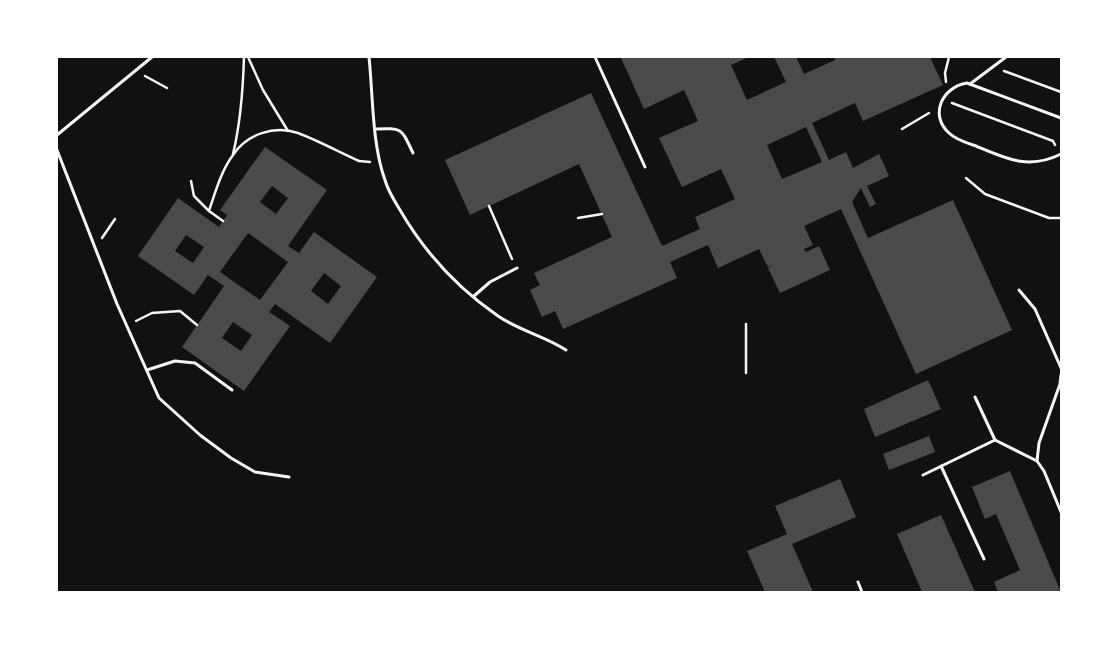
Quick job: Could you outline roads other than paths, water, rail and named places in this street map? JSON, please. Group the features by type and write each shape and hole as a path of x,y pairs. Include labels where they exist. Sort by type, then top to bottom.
{"lane":[{"path":"57,135 152,57"},
{"path":"369,57 380,163 384,180 392,197 420,243 446,272 497,316 520,330 566,350"},
{"path":"595,57 645,167"},
{"path":"970,84 1006,57"},
{"path":"1060,154 1044,161 1022,162 1011,160 955,138 949,134 941,122 939,115 942,99 946,93 960,84 970,84 1061,118"},
{"path":"376,129 396,128 400,130 413,153"},
{"path":"57,150 127,326 159,398 200,435 231,458 256,472 289,477"},
{"path":"474,296 490,282 517,268"},
{"path":"1019,290 1035,309 1061,368"},
{"path":"147,370 175,361 195,363 232,390"},
{"path":"1037,460 1039,443 1060,384 1061,376"},
{"path":"975,397 995,440 1037,460 1044,471 1061,512"},
{"path":"923,475 995,440"},
{"path":"941,466 984,559"},
{"path":"858,582 862,592"}]}
